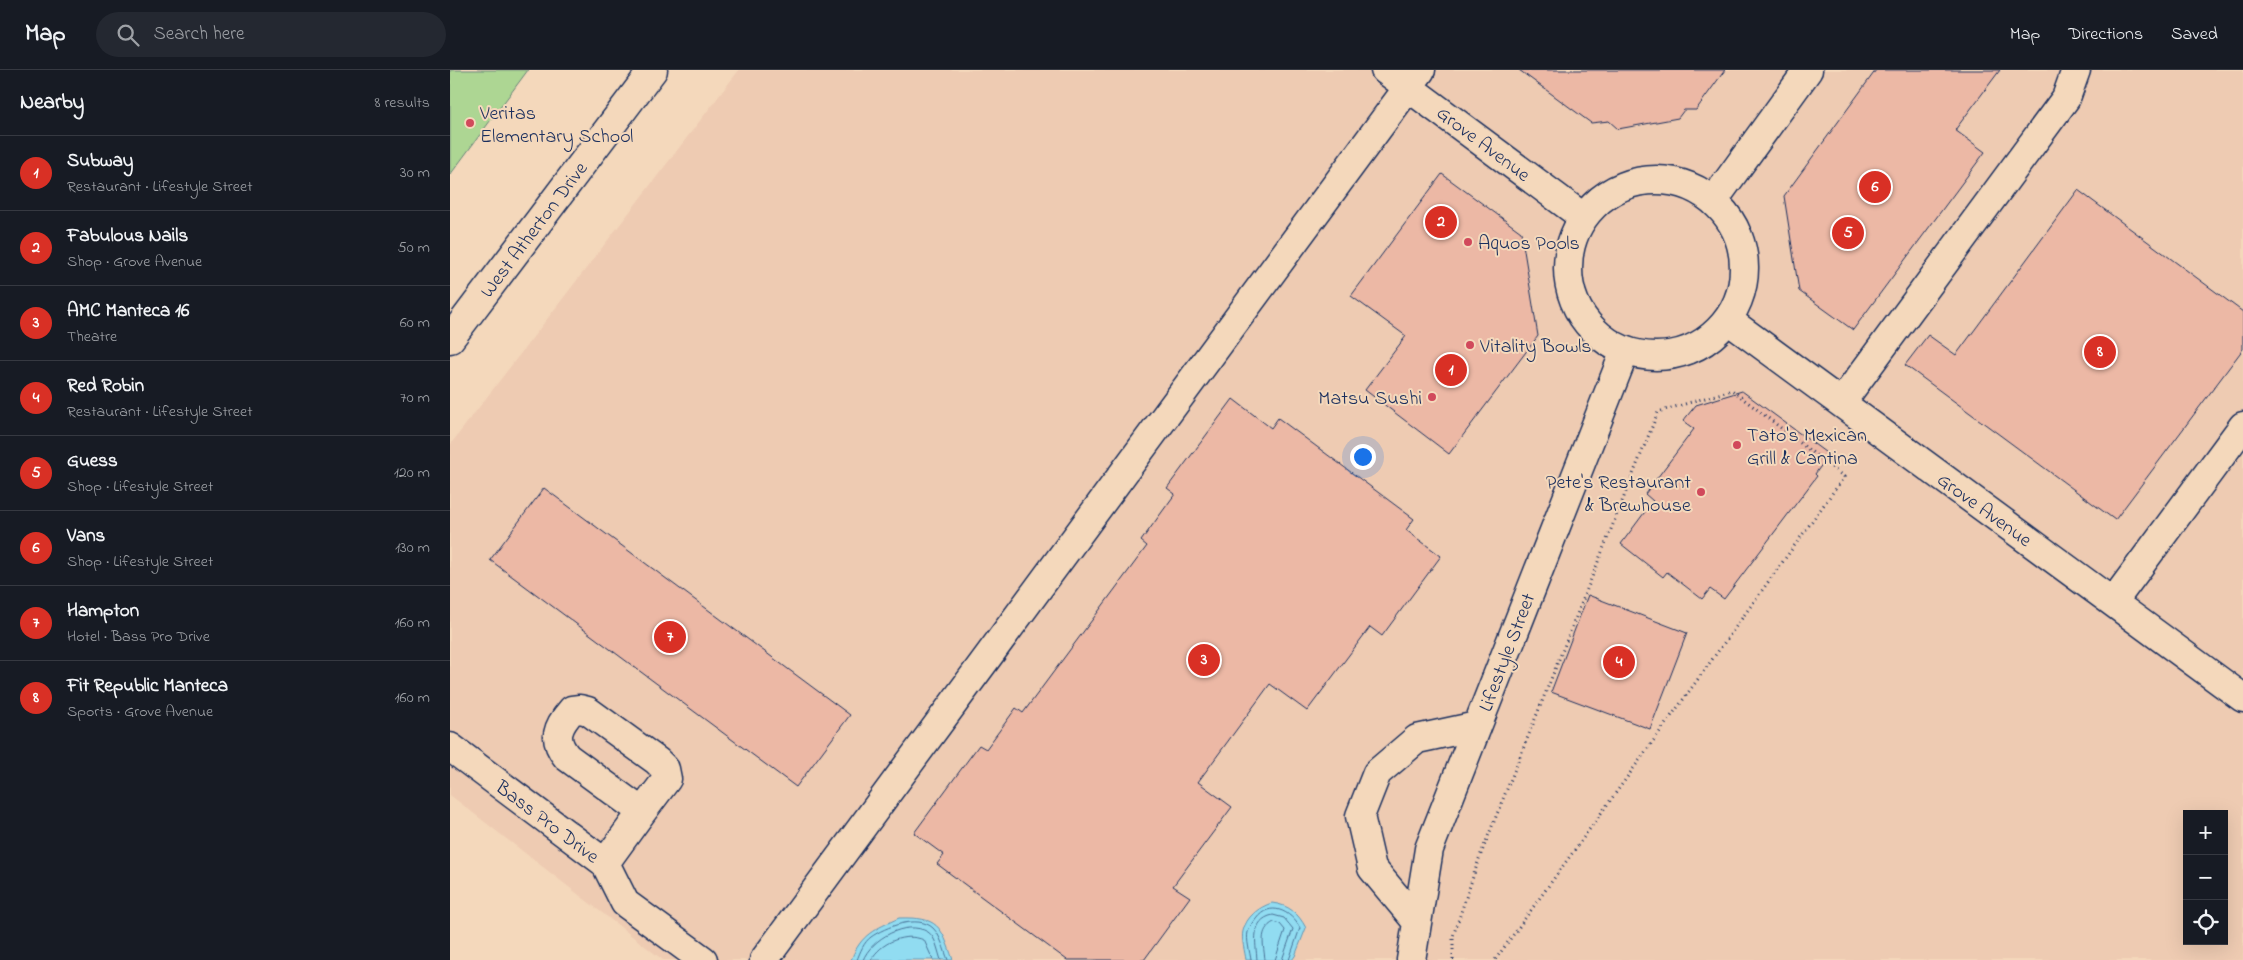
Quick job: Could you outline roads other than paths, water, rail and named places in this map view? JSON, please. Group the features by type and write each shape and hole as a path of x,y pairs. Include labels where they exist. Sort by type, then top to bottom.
{"street":[{"name":"West Atherton Drive","path":"450,339 653,70"},
{"name":"Grove Avenue","path":"1385,70 1414,79 1583,217"},
{"path":"1714,200 1808,70"},
{"path":"1840,403 2066,98 2076,70"},
{"path":"764,960 1414,79"},
{"path":"1651,179 1688,185 1714,200 1737,231 1745,261 1741,292 1728,320 1715,334 1689,350 1655,357 1625,351 1589,326 1573,299 1568,276 1570,245 1583,217 1596,203 1621,186 1651,179"},
{"name":"Grove Avenue","path":"1728,320 2243,698"},
{"name":"Lifestyle Street","path":"1411,960 1429,849 1625,351"},
{"path":"2113,602 2243,426"},
{"path":"1417,922 1372,868 1360,816 1377,773 1417,739 1477,726"},
{"name":"Bass Pro Drive","path":"450,747 604,863 625,903 703,960"},
{"path":"604,863 642,812"}],"water":[{"path":"1272,903 1288,908 1300,918 1306,928 1295,956 1292,960 1246,960 1242,938 1247,921 1262,907"},
{"path":"899,918 922,919 936,926 945,939 953,960 851,960 864,938"}],"place":[{"name":"Veritas Elementary School","path":"470,123"},
{"name":"Vans","path":"1875,187"},
{"name":"Fabulous Nails","path":"1441,222"},
{"name":"Guess","path":"1848,233"},
{"name":"Aquos Pools","path":"1468,242"},
{"name":"Vitality Bowls","path":"1470,345"},
{"name":"Fit Republic Manteca","path":"2100,352"},
{"name":"Subway","path":"1451,370"},
{"name":"Matsu Sushi","path":"1432,397"},
{"name":"Tato's Mexican Grill & Cantina","path":"1737,445"},
{"name":"Pete's Restaurant & Brewhouse","path":"1701,492"},
{"name":"Hampton","path":"670,637"},
{"name":"AMC Manteca 16","path":"1204,660"},
{"name":"Red Robin","path":"1619,662"}]}
